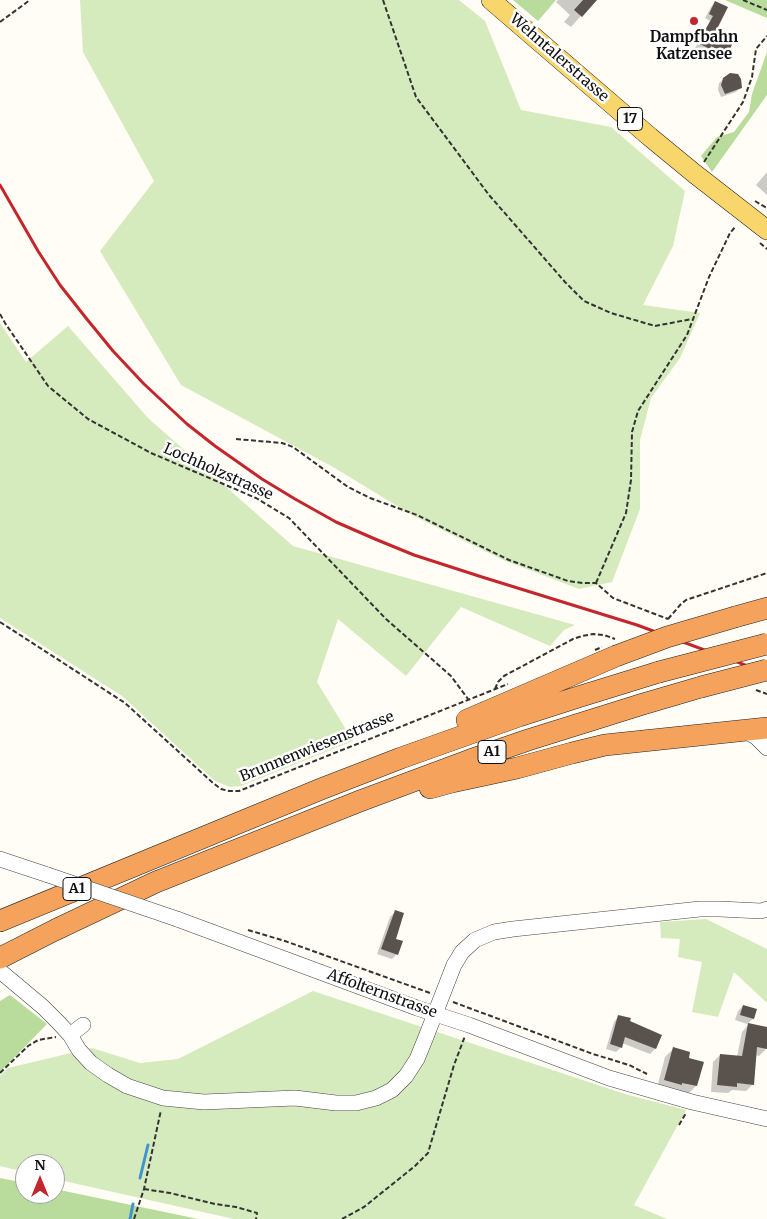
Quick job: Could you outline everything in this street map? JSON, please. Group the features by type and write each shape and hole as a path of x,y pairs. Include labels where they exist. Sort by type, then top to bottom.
{"highway":[{"path":"401,758 463,722 616,656 667,637 767,608"},
{"name":"A1","path":"0,921 401,758 578,697 659,672 767,644"},
{"name":"A1","path":"0,958 156,882 378,794 601,716 767,670"},
{"path":"287,831 330,822 388,801 452,782 517,768 572,753 605,746 767,728"}],"main road":[{"name":"Wehntalerstrasse","path":"491,0 643,131 767,230"}],"street":[{"path":"743,730 756,737 767,748"},
{"name":"Affolternstrasse","path":"0,858 469,1025 609,1078 692,1102 767,1119"},
{"path":"0,971 43,1008 70,1036 91,1063 127,1086 163,1098 204,1102 294,1098 336,1103 356,1103 376,1098 392,1090 406,1076 417,1059 454,965 462,952 475,940 494,932 700,909 720,908 761,911 767,909"},
{"path":"70,1036 83,1025"}],"path":[{"path":"0,22 30,0"},
{"path":"382,0 416,97 490,195 565,282 584,301 611,313 655,326 692,319"},
{"path":"743,0 767,10"},
{"path":"695,174 743,102 752,78 756,49 767,36"},
{"path":"596,583 626,513 631,480 632,432 638,410 687,335 709,277 730,233 747,213"},
{"name":"Lochholzstrasse","path":"0,314 48,386 88,419 151,453 256,498 289,518 386,619 451,676 468,699"},
{"path":"236,439 282,443 293,447 348,487 370,498 417,516 509,560 568,581 596,583 613,598 668,620 686,600 767,573"},
{"name":"Brunnenwiesenstrasse","path":"0,622 126,703 221,789 229,791 238,791 513,682"},
{"path":"248,930 285,940 593,1054 629,1065 651,1076"},
{"path":"342,1219 364,1207 415,1166 428,1153 454,1065 469,1025"},
{"path":"0,1073 28,1046 38,1040 70,1036"},
{"path":"134,1219 144,1189 163,1098"},
{"path":"144,1189 236,1207 256,1213 256,1219"}],"green space":[{"path":"80,0 459,0 485,21 521,110 611,127 685,191 673,246 643,305 700,313 680,358 651,398 640,440 640,509 612,582 579,589 503,560 412,515 333,467 181,385 100,251 154,181 83,52"},
{"path":"513,0 556,0 538,21"},
{"path":"725,0 767,0 767,18"},
{"path":"767,52 767,95 712,172 701,156 717,137 734,132 749,112 752,94"},
{"path":"0,323 26,362 68,326 148,418 293,546 575,625 564,630 550,646 461,607 406,676 338,619 317,682 353,741 241,786 230,787 215,781 122,696 0,618"},
{"path":"706,919 767,949 767,1003 734,972 718,1017 692,1012 702,962 678,957 680,939 661,938 660,922"},
{"path":"313,991 625,1094 686,1110 634,1205 667,1219 234,1219 65,1181 65,1154 15,1154 15,1170 0,1166 0,1076 8,1068 92,1048 140,1063 178,1059"},
{"path":"10,995 47,1024 0,1072 0,1001"},
{"path":"0,1178 15,1181 15,1204 65,1204 65,1191 198,1219 0,1219"}],"building":[{"path":"583,0 597,0 582,17 574,10"},
{"path":"715,1 728,7 718,27 728,33 724,39 733,43 727,54 711,46 710,49 698,43 713,16 709,14"},
{"path":"730,73 738,74 741,79 742,88 725,94 721,85 723,78"},
{"path":"395,910 404,913 396,939 403,941 398,955 381,949"},
{"path":"743,1005 757,1009 754,1019 740,1015"},
{"path":"618,1015 631,1018 630,1021 662,1035 656,1049 625,1037 622,1048 610,1044"},
{"path":"748,1023 767,1027 767,1049 757,1047 754,1085 737,1083 737,1087 717,1085 720,1054 742,1056"},
{"path":"673,1047 690,1052 689,1058 704,1062 697,1086 682,1083 682,1085 664,1080"}],"waterway":[{"path":"140,1178 148,1145"},
{"path":"130,1219 133,1204"}],"railway":[{"path":"0,185 60,285 113,351 144,384 187,424 262,479 336,522 414,555 637,625 767,673"}],"place":[{"name":"Dampfbahn Katzensee","path":"694,21"}]}
